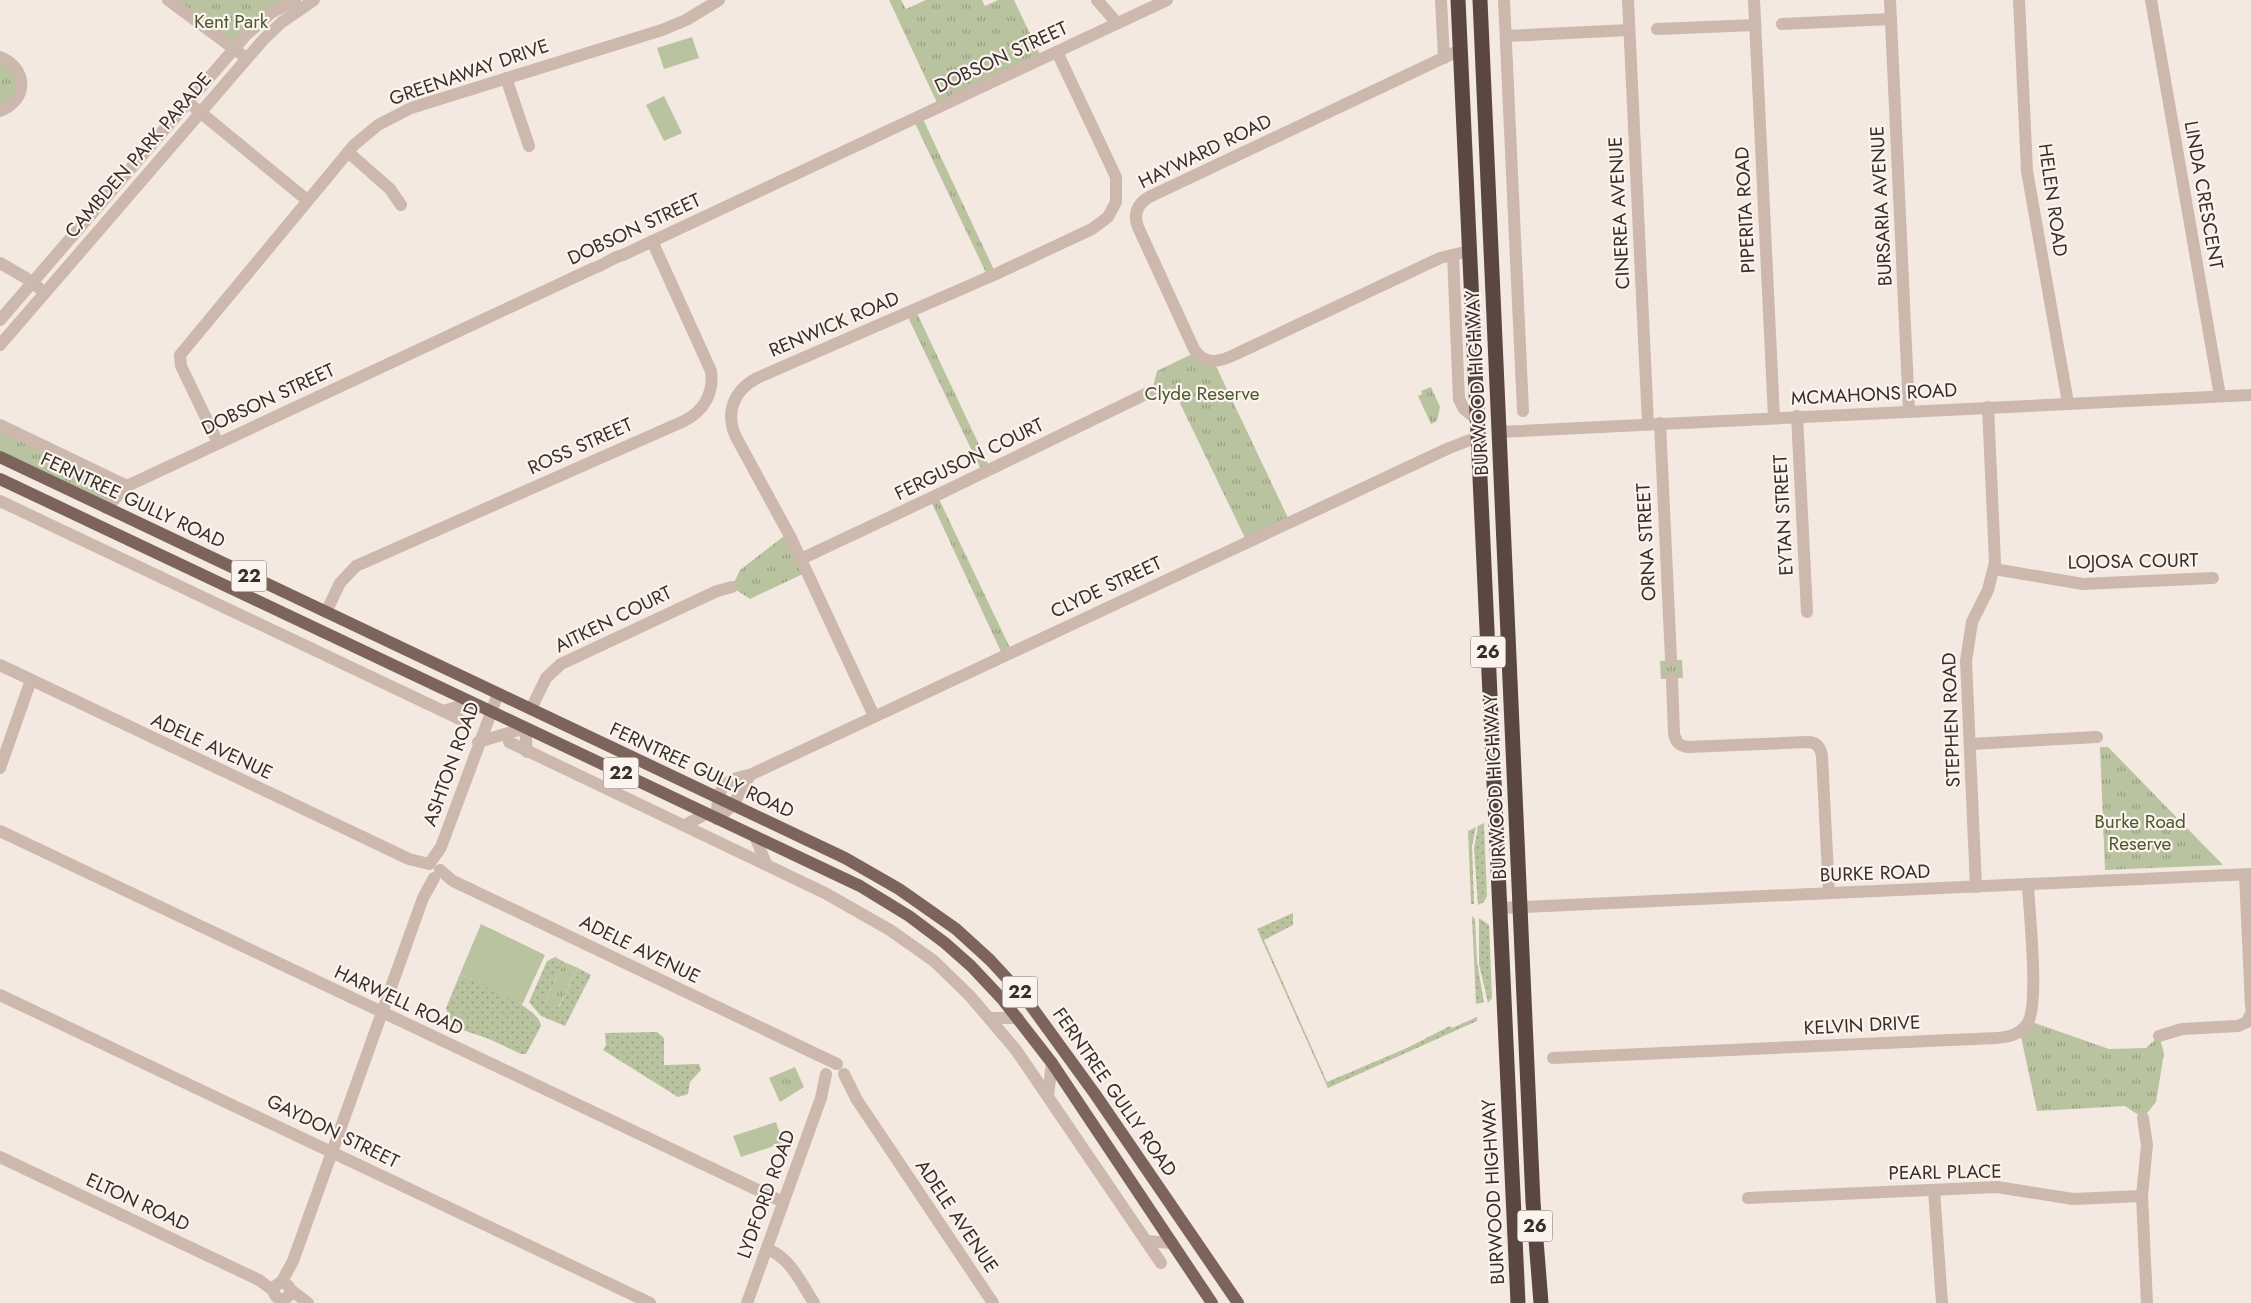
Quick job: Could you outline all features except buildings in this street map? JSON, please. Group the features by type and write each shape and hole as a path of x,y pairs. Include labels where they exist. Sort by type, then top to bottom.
{"highway":[{"name":"BURWOOD HIGHWAY","path":"1458,0 1518,1303"},
{"name":"BURWOOD HIGHWAY","path":"1480,0 1533,1202 1541,1303"},
{"path":"1478,437 1499,432"}],"main road":[{"name":"FERNTREE GULLY ROAD","path":"0,457 733,805 880,878 919,902 974,944 1007,977 1044,1022 1238,1303"},
{"name":"FERNTREE GULLY ROAD","path":"0,479 860,886 909,916 971,966 1018,1018 1052,1063 1212,1303"},
{"path":"1135,1188 1152,1177"}],"street":[{"path":"168,0 246,58"},
{"name":"CAMBDEN PARK PARADE","path":"0,320 234,48 262,19 295,0"},
{"name":"CAMBDEN PARK PARADE","path":"0,345 246,58 282,22 314,0"},
{"name":"GREENAWAY DRIVE","path":"218,444 181,366 174,356 185,347 307,200 348,152 369,131 396,115 506,78 662,30 686,20 718,0"},
{"path":"1098,0 1117,23"},
{"name":"DOBSON STREET","path":"106,508 123,490 218,444 605,265 615,256 623,255 1167,0"},
{"path":"1441,0 1444,58"},
{"path":"1504,0 1523,411"},
{"name":"CINEREA AVENUE","path":"1628,0 1654,423"},
{"name":"PIPERITA ROAD","path":"1754,0 1774,417"},
{"name":"BURSARIA AVENUE","path":"1890,0 1910,411"},
{"name":"HELEN ROAD","path":"2020,0 2027,171 2068,403"},
{"name":"LINDA CRESCENT","path":"2151,0 2220,396"},
{"path":"1782,24 1891,19"},
{"path":"1657,29 1755,25"},
{"path":"1506,36 1629,30"},
{"name":"HAYWARD ROAD","path":"1460,50 1149,197 1140,204 1135,215 1138,227 1194,349 1203,358 1214,362 1236,354 1440,258 1469,251"},
{"name":"RENWICK ROAD","path":"874,716 801,559 732,428 730,414 735,397 744,386 757,378 996,274 1092,229 1108,217 1116,202 1116,177 1057,52"},
{"path":"0,57 15,66 22,84 15,102 0,111"},
{"path":"506,78 529,146"},
{"path":"188,103 307,200"},
{"path":"348,152 390,188 400,205"},
{"name":"ROSS STREET","path":"326,612 340,582 356,566 684,420 701,409 710,392 711,371 652,241"},
{"name":"BURWOOD HIGHWAY","path":"1452,255 1459,399 1464,409 1478,420"},
{"path":"0,263 32,283 44,293"},
{"name":"FERGUSON COURT","path":"801,559 938,496 1152,391"},
{"name":"MCMAHONS ROAD","path":"1499,432 2251,395"},
{"name":"STEPHEN ROAD","path":"1976,887 1966,661 1968,638 1972,622 1988,590 1994,570 1995,543 1988,407"},
{"name":"EYTAN STREET","path":"1797,416 1807,612"},
{"name":"ORNA STREET","path":"1654,423 1671,659"},
{"name":"FERNTREE GULLY ROAD","path":"0,425 123,490"},
{"name":"CLYDE STREET","path":"717,798 725,785 739,778 750,775 1401,470 1478,437"},
{"path":"123,490 125,516"},
{"path":"0,501 465,722"},
{"name":"LOJOSA COURT","path":"1994,570 2084,584 2213,578"},
{"name":"AITKEN COURT","path":"531,710 546,678 561,664 717,591 732,587"},
{"name":"ADELE AVENUE","path":"0,665 810,1051 857,1100 992,1303"},
{"path":"1672,678 1675,747 1688,748 1821,740 1829,893"},
{"path":"0,768 31,680"},
{"name":"ASHTON ROAD","path":"282,1293 440,847 478,742 498,694"},
{"path":"443,711 472,703"},
{"path":"478,742 525,728 527,752"},
{"path":"1970,744 2097,737"},
{"path":"509,742 826,893 890,930 940,967 990,1018 1048,1095 1161,1263"},
{"path":"685,826 711,817 733,805 750,775"},
{"path":"711,817 717,798"},
{"name":"HARWELL ROAD","path":"0,831 783,1202"},
{"path":"754,836 766,864"},
{"path":"2248,875 2251,1006"},
{"name":"BURKE ROAD","path":"1500,908 2248,875"},
{"name":"KELVIN DRIVE","path":"1553,1058 1986,1038 2013,1035 2027,1024 2033,1012 2034,1004 2028,885"},
{"name":"GAYDON STREET","path":"0,995 650,1303"},
{"path":"990,1018 1018,1018"},
{"path":"2159,1036 2182,1029 2238,1026 2250,1021"},
{"path":"1048,1095 1052,1063"},
{"name":"LYDFORD ROAD","path":"747,1303 821,1098 834,1074"},
{"path":"2143,1118 2147,1145 2142,1196 2147,1303"},
{"name":"ELTON ROAD","path":"0,1157 259,1280 282,1293 308,1303"},
{"name":"PEARL PLACE","path":"1748,1198 1997,1187 2073,1199 2142,1196"},
{"path":"1934,1190 1942,1303"},
{"path":"1146,1242 1172,1243"},
{"path":"767,1249 778,1252 814,1303"}],"green space":[{"name":"Kent Park","path":"168,0 295,0 234,48"},
{"path":"889,0 901,0 906,9 926,0 982,0 985,6 998,0 1014,0 1042,59 939,107"},
{"path":"692,37 699,58 664,69 657,48"},
{"path":"0,57 22,84 0,111"},
{"path":"664,96 682,133 664,141 646,105"},
{"path":"921,115 996,274 988,277 913,119"},
{"path":"915,309 991,470 983,474 906,313"},
{"name":"Clyde Reserve","path":"1196,352 1214,362 1290,522 1247,542 1177,397 1171,399 1152,391 1157,371"},
{"path":"1431,387 1440,407 1437,421 1431,424 1418,396 1422,394 1421,391"},
{"path":"0,425 127,486 106,508 0,457"},
{"path":"937,495 1012,652 1003,656 930,499"},
{"path":"788,533 807,572 750,599 732,587 740,570"},
{"path":"1682,660 1683,678 1661,679 1660,661"},
{"name":"Burke Road Reserve","path":"2100,747 2108,747 2223,865 2105,870"},
{"path":"1484,823 1487,896 1484,902 1478,905 1474,848 1478,826"},
{"path":"1476,827 1472,846 1474,904 1471,904 1468,831"},
{"path":"1293,913 1293,925 1264,940 1327,1082 1407,1048 1450,1026 1452,1028 1477,1017 1477,1021 1328,1088 1257,929"},
{"path":"1472,916 1475,919 1477,962 1484,1002 1476,1004"},
{"path":"1479,918 1489,925 1492,998 1488,1003 1479,964"},
{"path":"481,924 545,955 522,1005 460,974"},
{"path":"555,957 564,962 545,1001 559,1007 578,968 591,975 565,1026 541,1016 529,1002 547,961"},
{"path":"564,962 578,968 558,1008 545,1001"},
{"path":"460,974 507,996 530,1011 538,1019 541,1026 526,1054 521,1054 489,1039 460,1029 451,1021 446,1008"},
{"path":"2029,1021 2109,1049 2146,1048 2159,1036 2164,1053 2156,1102 2143,1118 2125,1106 2037,1111 2020,1032"},
{"path":"657,1032 664,1038 664,1065 699,1064 701,1070 690,1082 688,1094 678,1097 603,1050 606,1045 605,1033"},
{"path":"795,1067 804,1087 780,1102 769,1078"},
{"path":"776,1122 783,1143 741,1157 733,1136"}]}
